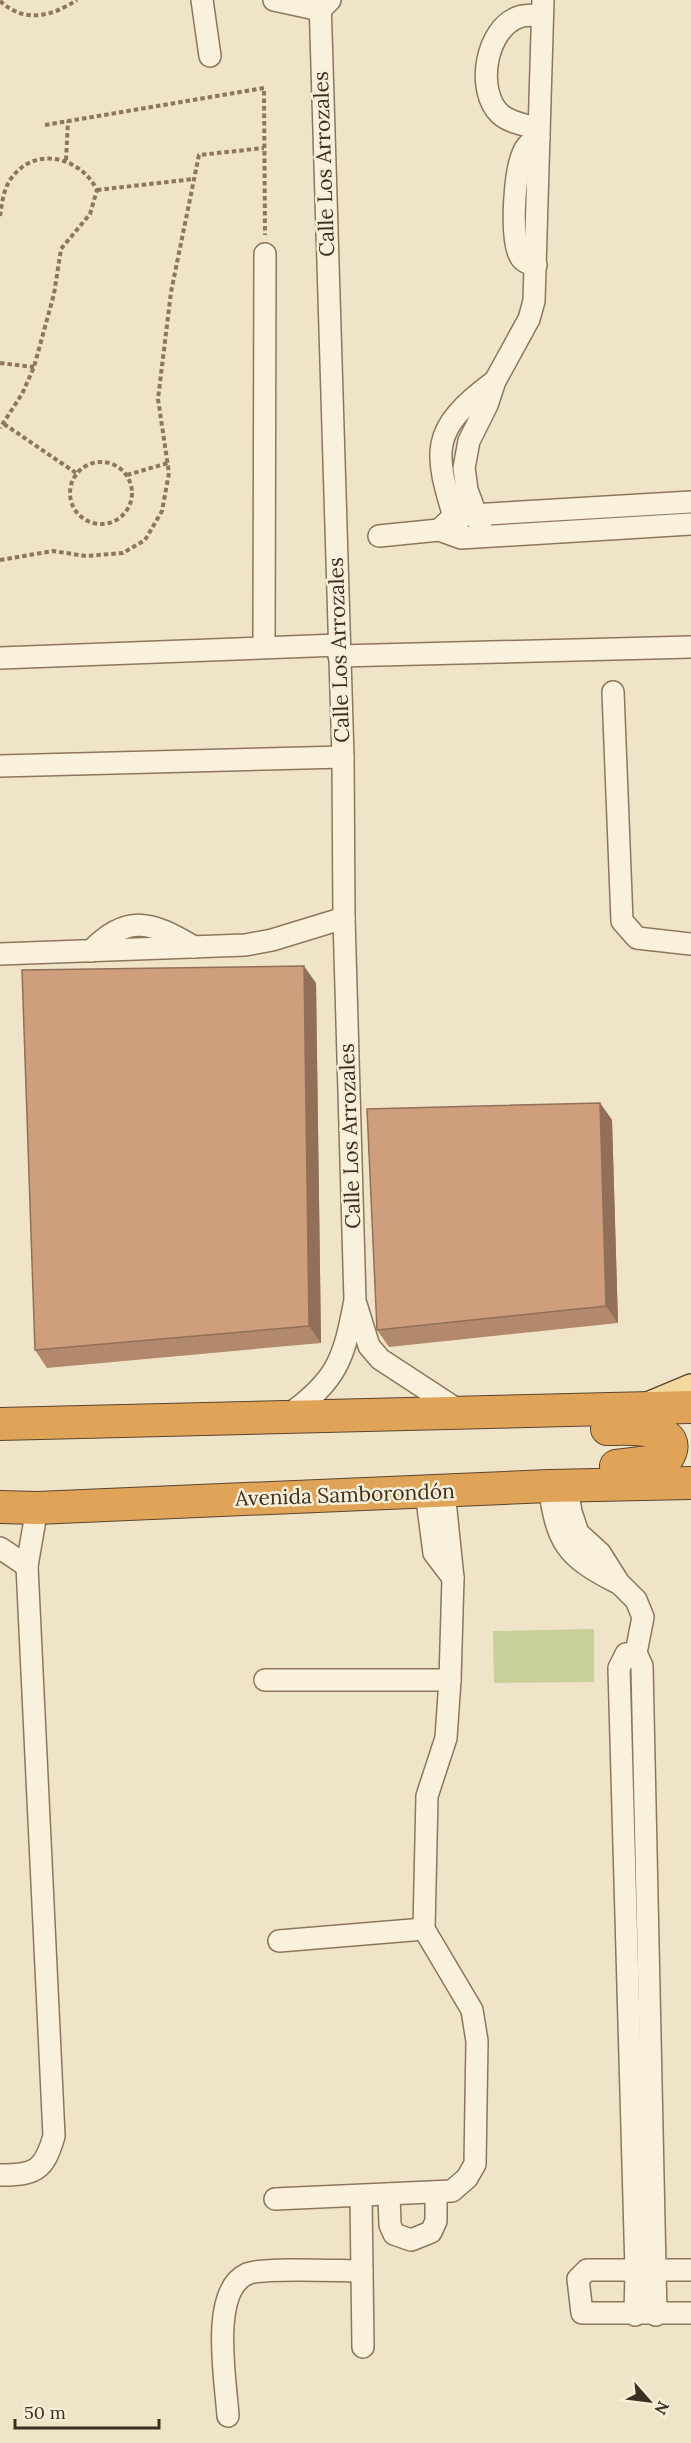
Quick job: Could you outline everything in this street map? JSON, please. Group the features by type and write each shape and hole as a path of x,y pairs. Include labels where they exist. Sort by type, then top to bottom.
{"highway":[{"path":"0,1424 288,1415 691,1407"},
{"path":"462,1413 516,1426 656,1430 669,1435 673,1440 673,1448 666,1460 579,1468 558,1486"},
{"name":"Avenida Samborondón","path":"0,1507 37,1508 558,1486 691,1484"}],"main road":[{"path":"644,1408 691,1388"}],"street":[{"path":"202,0 210,56"},
{"path":"274,0 324,3"},
{"name":"Calle Los Arrozales","path":"288,1415 311,1399 340,1362 346,1347 355,1300 344,918 343,757 324,3"},
{"path":"484,536 467,490 464,468 469,441 487,405 495,381 529,319 534,301 536,265 528,264 520,258 516,242 515,207 518,173 524,151 539,133 541,6 505,25 495,37 489,54 487,78 492,100 500,113 513,122 539,133"},
{"path":"264,646 265,254"},
{"path":"495,381 455,413 448,424 441,447 447,523 461,538 691,524"},
{"path":"379,536 477,515 691,502"},
{"path":"594,508 597,529"},
{"path":"0,658 264,646 339,650 691,647"},
{"path":"613,692 622,921 637,938 691,944"},
{"path":"0,766 343,757"},
{"path":"0,954 194,947 272,940 344,918"},
{"name":"Calle Los Arrozales","path":"355,1300 369,1346 380,1359 462,1413"},
{"path":"558,1486 578,1533 600,1553 618,1583 636,1600 643,1617 636,1653 642,1666 651,2027 642,2101"},
{"path":"275,2199 361,2197 452,2191 467,2178 475,2163 477,2042 472,2010 424,1929 427,1796 446,1738 453,1578 434,1553 435,1491"},
{"path":"0,2175 26,2175 40,2166 49,2153 54,2136 27,1566 37,1508"},
{"path":"0,1542 31,1543"},
{"path":"0,1548 27,1566"},
{"path":"636,1653 626,1654 619,1668 621,1757 630,2028 642,2101 646,2270 656,2315"},
{"path":"265,1680 450,1680"},
{"path":"621,1757 644,1756"},
{"path":"625,1888 647,1887"},
{"path":"279,1941 424,1929"},
{"path":"630,2028 651,2027"},
{"path":"389,2194 390,2225 394,2234 411,2240 431,2232 436,2221 436,2192"},
{"path":"361,2197 363,2347"},
{"path":"691,2270 587,2270 578,2279 582,2313 656,2315 691,2313"},
{"path":"635,2314 646,2270"},
{"path":"228,2416 223,2317 226,2300 234,2283 248,2273 266,2271 362,2271"}],"path":[{"path":"0,1 8,8 32,16 57,13 77,0"},
{"path":"45,125 264,88 265,254"},
{"path":"66,160 68,121"},
{"path":"0,560 53,551 106,556 123,553 145,540 162,511 170,473 158,399 171,292 199,155 264,148"},
{"path":"0,216 5,189 17,172 26,165 45,158 66,160 85,171 97,189 90,214 61,249 54,294 34,367 0,428"},
{"path":"97,189 194,179"},
{"path":"0,363 34,367"},
{"path":"4,424 76,473"},
{"path":"102,461 112,463 127,475 132,494 130,504 118,519 99,524 81,518 70,501 71,482 76,473 83,467 102,461"},
{"path":"127,475 168,463"}],"green space":[{"path":"594,1629 594,1682 494,1683 493,1631"}],"building":[{"path":"304,966 309,1326 35,1350 22,970"},
{"path":"600,1103 606,1306 377,1330 367,1109"}]}
